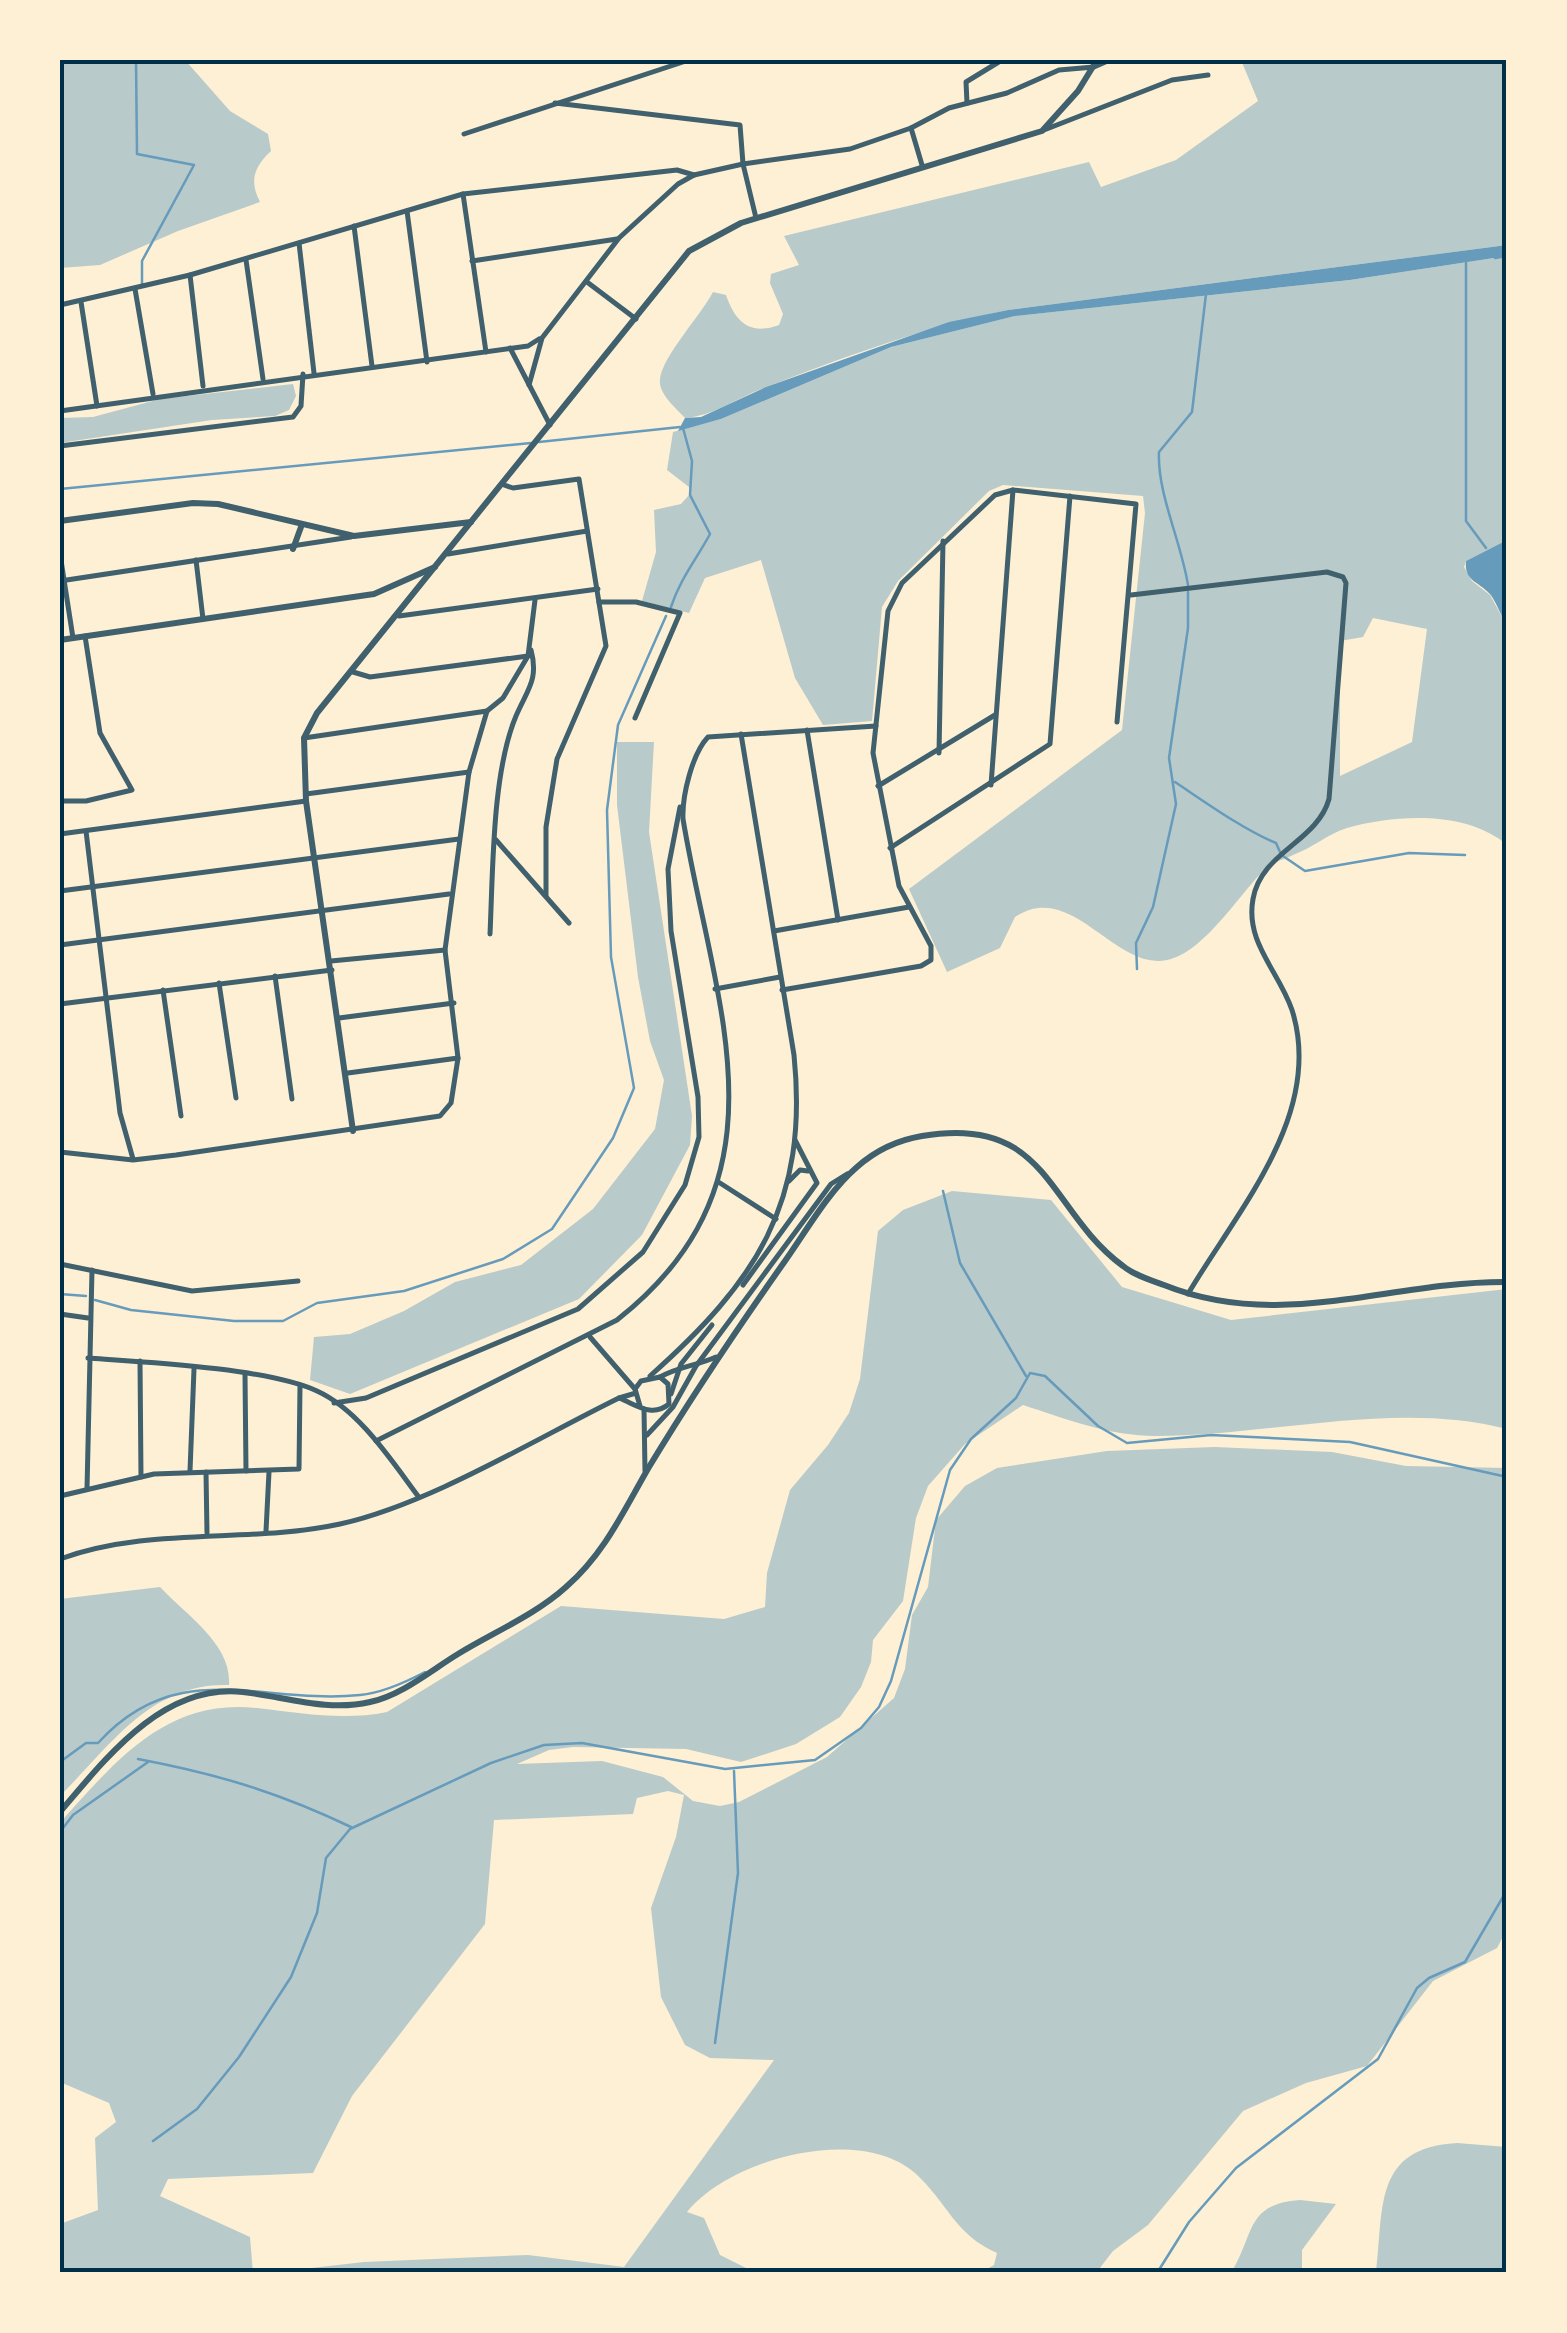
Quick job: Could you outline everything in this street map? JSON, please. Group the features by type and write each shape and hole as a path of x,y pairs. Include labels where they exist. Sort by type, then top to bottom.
{"street":[{"path":"464,134 689,60"},
{"path":"967,103 966,82 1002,60"},
{"path":"60,411 263,379 427,362 528,346 542,338 619,238 678,184 694,175 850,149 1060,70 1110,60"},
{"path":"1042,132 1096,64"},
{"path":"353,1131 348,1072 306,798 304,738 317,713 504,485 636,319 666,275 690,251 714,235 756,219 922,165 1042,132 1172,80 1208,75"},
{"path":"555,103 740,125 742,164 756,219"},
{"path":"912,128 922,165"},
{"path":"60,305 246,260 463,194 676,170 694,175"},
{"path":"463,194 486,352"},
{"path":"407,211 427,362"},
{"path":"354,226 372,368"},
{"path":"472,260 619,238"},
{"path":"300,243 314,373"},
{"path":"246,260 263,379"},
{"path":"190,275 204,388"},
{"path":"587,282 636,319"},
{"path":"135,289 153,395"},
{"path":"80,302 97,406"},
{"path":"529,385 542,338"},
{"path":"510,347 520,359 550,425"},
{"path":"60,446 293,418 300,406 303,374"},
{"path":"504,485 514,488 579,479 606,646 594,680 570,722 550,792 546,896"},
{"path":"991,785 1012,490"},
{"path":"782,990 927,963 932,955 931,946 909,908 890,848 878,786 876,726 892,599 944,540 995,495 1012,490 1136,504 1117,722"},
{"path":"890,848 1050,744 1070,496"},
{"path":"60,521 193,503 218,504 301,527 354,536"},
{"path":"62,581 472,522"},
{"path":"293,549 301,527"},
{"path":"448,554 587,531"},
{"path":"938,753 944,540"},
{"path":"60,554 73,638"},
{"path":"196,560 203,619"},
{"path":"60,640 374,594 437,566"},
{"path":"1131,595 1328,572 1346,583 1330,799 1321,822 1270,865 1256,888 1251,914 1258,948 1282,981 1296,1022 1294,1093 1262,1176 1188,1294"},
{"path":"399,616 598,589"},
{"path":"304,738 487,711 503,698 528,656 535,600"},
{"path":"599,602 636,602 680,613 635,718"},
{"path":"60,801 86,802 132,790 100,733 84,636"},
{"path":"490,934 504,756 516,716 536,680 530,645"},
{"path":"353,672 370,677 528,656"},
{"path":"60,1152 133,1160 440,1116 451,1103 458,1058 445,950 450,894 469,772 487,711"},
{"path":"878,786 995,715"},
{"path":"334,1404 366,1398 578,1309 643,1252 684,1185 699,1137 698,1098 671,931 668,869 676,814 703,741 742,734 876,726"},
{"path":"807,730 838,920"},
{"path":"60,1559 130,1539 344,1523 418,1496 636,1391 709,1323 743,1279 777,1220 794,1138 796,1078 742,734"},
{"path":"60,834 469,772"},
{"path":"376,1441 590,1336 646,1297 690,1245 720,1183 731,1104 682,804"},
{"path":"86,831 120,1112 133,1160"},
{"path":"60,891 460,839"},
{"path":"496,840 569,923"},
{"path":"60,946 450,894"},
{"path":"773,931 909,908"},
{"path":"60,1004 445,950"},
{"path":"275,976 292,1099"},
{"path":"715,989 780,978"},
{"path":"218,983 236,1098"},
{"path":"163,990 181,1116"},
{"path":"339,1018 454,1003"},
{"path":"348,1072 458,1058"},
{"path":"60,1812 141,1726 188,1699 241,1692 316,1705 352,1705 386,1697 565,1588 614,1532 716,1356 830,1184 876,1152 925,1135 967,1135 1008,1144 1050,1177 1074,1215 1124,1267 1188,1294 1258,1308 1505,1280"},
{"path":"660,1378 681,1364 786,1229 817,1182 794,1138"},
{"path":"646,1434 854,1169"},
{"path":"787,1183 800,1170 808,1171"},
{"path":"720,1183 777,1220"},
{"path":"786,1229 795,1235"},
{"path":"60,1264 192,1291 298,1281"},
{"path":"87,1489 92,1270"},
{"path":"60,1314 88,1318"},
{"path":"590,1336 636,1391 646,1434 646,1473"},
{"path":"681,1364 696,1366 716,1356"},
{"path":"88,1358 245,1374 320,1392 376,1441 418,1496"},
{"path":"140,1361 141,1477"},
{"path":"671,1405 681,1364"},
{"path":"190,1471 194,1369"},
{"path":"245,1374 246,1471"},
{"path":"650,1376 660,1378 671,1394"},
{"path":"60,1496 141,1477 190,1471 268,1472 300,1468 300,1385"},
{"path":"619,1398 642,1408 661,1410 671,1405"},
{"path":"206,1472 207,1534"},
{"path":"266,1531 268,1472"}],"shaded area":[{"path":"60,60 185,60 230,111 268,134 271,151 257,169 254,181 260,202 178,231 100,265 60,268"},
{"path":"1241,60 1507,60 1507,245 1008,310 885,344 695,417 685,418 665,395 660,385 662,370 713,292 726,295 739,319 751,327 779,325 783,314 770,283 771,274 799,265 784,236 1089,162 1101,187 1176,160 1258,101"},
{"path":"1507,256 1507,540 1466,561 1464,567 1472,581 1490,595 1507,626 1507,845 1491,834 1452,821 1409,818 1367,823 1340,831 1269,866 1208,934 1181,955 1167,960 1148,960 1129,953 1074,917 1055,909 1036,908 1015,917 1000,948 947,972 909,889 1122,730 1145,513 1143,496 1003,485 989,491 898,581 882,607 872,721 823,725 795,678 761,560 705,578 689,613 642,601 656,552 654,510 681,504 690,494 689,487 667,470 673,432 721,419 891,347 1015,316 1350,280","holes":["1373,618 1427,629 1412,742 1340,776 1340,641 1363,637"]},
{"path":"293,384 296,396 289,410 275,416 212,420 60,443 60,418 93,417 160,399"},
{"path":"617,742 654,742 649,832 692,1116 690,1145 642,1235 579,1299 350,1394 310,1380 314,1337 350,1334 404,1311 455,1282 521,1265 593,1209 655,1129 664,1080 650,1041 638,977 617,805"},
{"path":"952,1191 1051,1200 1122,1287 1231,1320 1507,1289 1507,1429 1465,1421 1377,1418 1156,1436 1088,1426 1023,1405 965,1444 928,1486 916,1518 903,1601 873,1640 871,1662 861,1687 840,1717 796,1744 741,1762 686,1749 573,1747 549,1750 517,1764 602,1761 663,1777 693,1801 720,1806 739,1802 827,1757 894,1698 905,1669 912,1615 928,1587 936,1520 965,1486 997,1468 1107,1451 1215,1447 1332,1452 1406,1466 1507,1468 1507,1929 1497,1948 1433,1981 1367,2066 1306,2083 1243,2111 1148,2225 1113,2251 1096,2273 980,2273 994,2265 997,2253 971,2237 915,2173 891,2158 861,2151 829,2150 763,2163 707,2193 687,2212 704,2218 720,2255 756,2273 268,2273 364,2262 528,2255 624,2267 774,2060 710,2058 685,2045 661,1997 651,1908 676,1837 684,1795 668,1791 637,1798 633,1814 494,1820 485,1924 352,2096 313,2173 168,2179 160,2196 250,2237 253,2273 60,2273 60,2224 98,2210 95,2138 116,2122 109,2103 60,2082 60,1824 65,1817 105,1773 148,1736 197,1712 226,1707 338,1716 387,1712 561,1606 724,1619 765,1607 767,1573 790,1490 849,1413 860,1379 878,1231 903,1210"},
{"path":"160,1587 215,1643 228,1670 229,1685 201,1687 154,1706 115,1738 60,1796 60,1599"},
{"path":"1457,2143 1507,2147 1507,2273 1376,2273 1383,2204 1397,2169 1410,2156 1430,2147"},
{"path":"1300,2200 1336,2204 1302,2250 1302,2273 1231,2273 1260,2215 1282,2203"}],"water":[{"path":"1507,245 1507,256 1350,280 1015,316 891,347 721,419 678,431 685,418 701,417 766,387 949,322 1008,310"},
{"path":"1507,540 1507,626 1490,594 1470,577 1466,561"}],"waterway":[{"path":"136,60 137,154 194,165 142,261 142,285"},
{"path":"1495,258 1507,256"},
{"path":"1466,263 1466,521 1486,548"},
{"path":"1188,585 1162,484 1159,452 1192,412 1206,294"},
{"path":"539,442 680,427"},
{"path":"671,607 710,534 690,495 692,461 683,428"},
{"path":"60,489 531,443"},
{"path":"1137,969 1136,943 1153,907 1176,804 1169,758 1188,628 1188,592"},
{"path":"95,1300 131,1310 234,1321 283,1321 317,1303 404,1291 503,1259 552,1229 613,1138 634,1088 611,957 607,810 618,725 666,616"},
{"path":"1175,782 1276,843 1280,852"},
{"path":"1283,856 1305,871 1409,853 1465,855"},
{"path":"943,1191 960,1263 1026,1376"},
{"path":"60,1294 86,1296"},
{"path":"153,2141 197,2109 239,2057 291,1977 317,1913 326,1858 350,1829 491,1763 544,1745 582,1743 725,1769 815,1760 861,1728 879,1707 891,1681 950,1470 971,1439 1016,1398 1030,1373 1045,1376 1098,1426 1127,1443 1211,1435 1350,1442 1507,1477"},
{"path":"60,1762 86,1743 98,1743 128,1716 159,1700 190,1692 360,1695 386,1689 425,1672"},
{"path":"138,1759 247,1785 351,1827"},
{"path":"60,1832 73,1815 148,1762"},
{"path":"715,2043 738,1873 734,1771"},
{"path":"1157,2273 1189,2222 1236,2168 1378,2059 1417,1988 1429,1978 1465,1962 1507,1890"}]}
